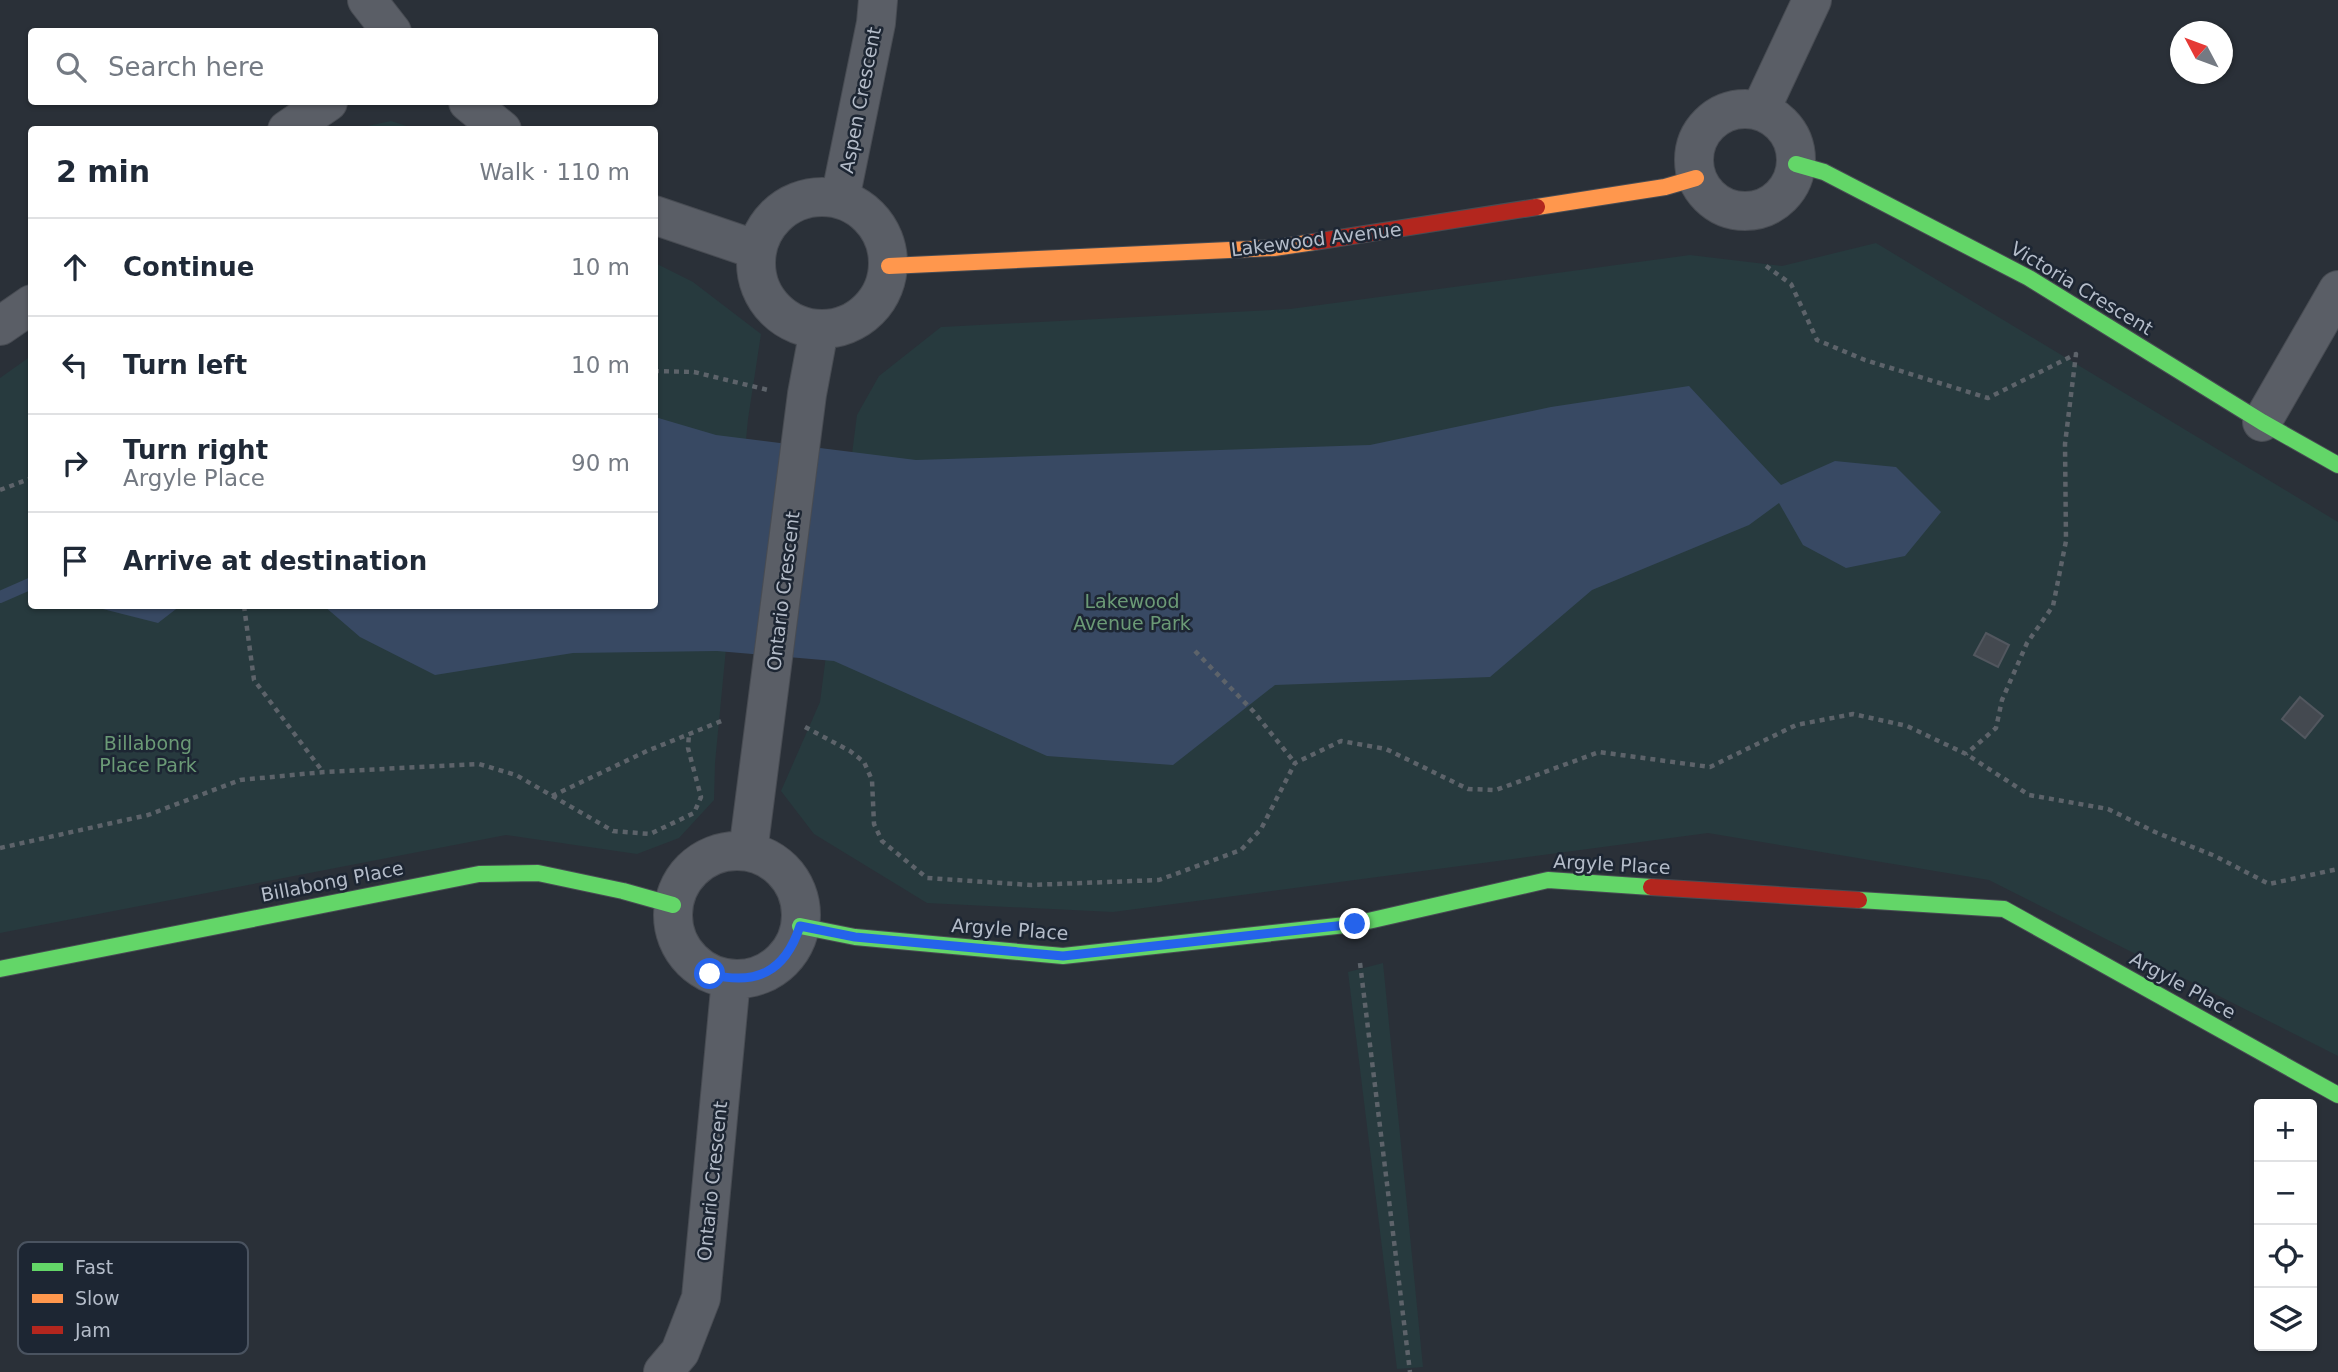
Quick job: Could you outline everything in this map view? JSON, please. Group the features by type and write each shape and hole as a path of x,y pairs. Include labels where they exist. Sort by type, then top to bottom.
{"street":[{"path":"366,0 389,28"},
{"name":"Aspen Crescent","path":"840,199 876,23 878,0"},
{"path":"1760,111 1812,0"},
{"path":"293,126 324,105"},
{"path":"472,105 497,126"},
{"path":"1744,109 1760,111 1776,118 1795,147 1796,164 1792,181 1782,195 1769,206 1751,211 1734,211 1718,204 1705,193 1696,178 1693,162 1695,146 1714,119 1728,112 1744,109"},
{"name":"Victoria Crescent","path":"1796,164 1824,172 2029,278 2262,422 2338,465"},
{"name":"Lakewood Avenue","path":"889,266 1274,248 1665,187 1696,178"},
{"path":"819,197 840,199 860,209 876,224 886,244 889,266 883,291 867,312 845,326 819,330 800,326 783,317 770,304 761,288 757,250 765,230 780,213 798,202 819,197"},
{"path":"658,216 757,250"},
{"path":"2262,422 2338,290"},
{"path":"0,326 28,307"},
{"name":"Ontario Crescent","path":"748,852 806,402 819,330"},
{"path":"728,851 748,852 768,858 784,870 795,887 800,906 800,926 794,945 783,960 768,972 750,979 731,979 710,974 692,963 680,946 673,926 673,905 679,886 692,869 709,857 728,851"},
{"name":"Billabong Place","path":"0,969 479,874 538,873 624,891 673,905"},
{"name":"Argyle Place","path":"800,926 855,937 1063,956 1355,924 1548,880 2004,909 2338,1095"},
{"name":"Ontario Crescent","path":"663,1372 680,1352 701,1298 731,979"}],"path":[{"path":"1766,266 1791,284 1817,340 1865,360 1988,398 2076,354 2065,444 2066,541 2053,606 2027,643 2002,700 1996,728 1966,754"},
{"path":"658,371 694,372 806,402"},
{"path":"0,490 28,480"},
{"path":"244,609 254,680 324,772"},
{"path":"1195,651 1254,712 1295,763"},
{"path":"765,720 799,724 850,751 864,762 872,780 874,824 882,841 927,878 1031,885 1159,880 1241,850 1261,830 1295,763 1341,741 1386,749 1468,789 1496,790 1600,752 1710,767 1796,725 1853,714 1907,726 1966,754 2029,794 2108,809 2215,856 2269,884 2338,869"},
{"path":"0,848 148,815 240,780 324,772 479,764 516,775 552,796 613,831 650,834 694,813 701,797 688,748 689,734 646,751 552,796"},
{"path":"1355,924 1410,1372"}],"green space":[{"path":"391,121 407,126 368,126"},
{"name":"Lakewood Avenue Park","path":"1876,243 2338,522 2338,1056 1989,880 1708,833 1113,912 927,903 814,834 781,791 820,702 857,415 879,376 941,327 1290,309 1690,255 1782,266"},
{"name":"Billabong Place Park","path":"658,264 693,282 761,334 748,419 715,763 714,800 679,838 637,854 506,835 0,933 0,378 28,358 28,609 658,609"},
{"path":"1383,963 1423,1367 1397,1369 1348,972"}],"water":[{"path":"1689,386 1781,485 1835,461 1896,467 1941,512 1905,556 1846,568 1803,545 1779,503 1749,525 1592,590 1490,677 1275,685 1173,765 1047,756 834,661 717,651 573,653 435,675 360,637 327,609 658,609 658,418 716,435 916,460 1370,445 1551,407"},
{"path":"103,609 176,609 158,623"}],"building":[{"path":"1986,633 2009,645 1998,667 1974,655"},
{"path":"2300,697 2323,716 2305,738 2282,719"}],"waterway":[{"path":"0,597 28,585"}],"traffic: fast":[{"path":"1796,164 1824,172 2029,278 2262,422 2338,465"},
{"path":"0,969 479,874 538,873 673,905"},
{"path":"800,926 855,937 1063,956 1355,924 1548,880 1651,887"},
{"path":"1859,900 2004,909 2338,1095"}],"traffic: slow":[{"path":"1537,207 1665,187 1696,178"},
{"path":"889,266 1274,248 1314,242"}],"traffic: jam":[{"path":"1314,242 1537,207"},
{"path":"1651,887 1859,900"}],"route":[{"path":"710,974 731,979 750,979 768,972 783,960 794,945 800,926 855,937 1063,956 1355,924"}]}
